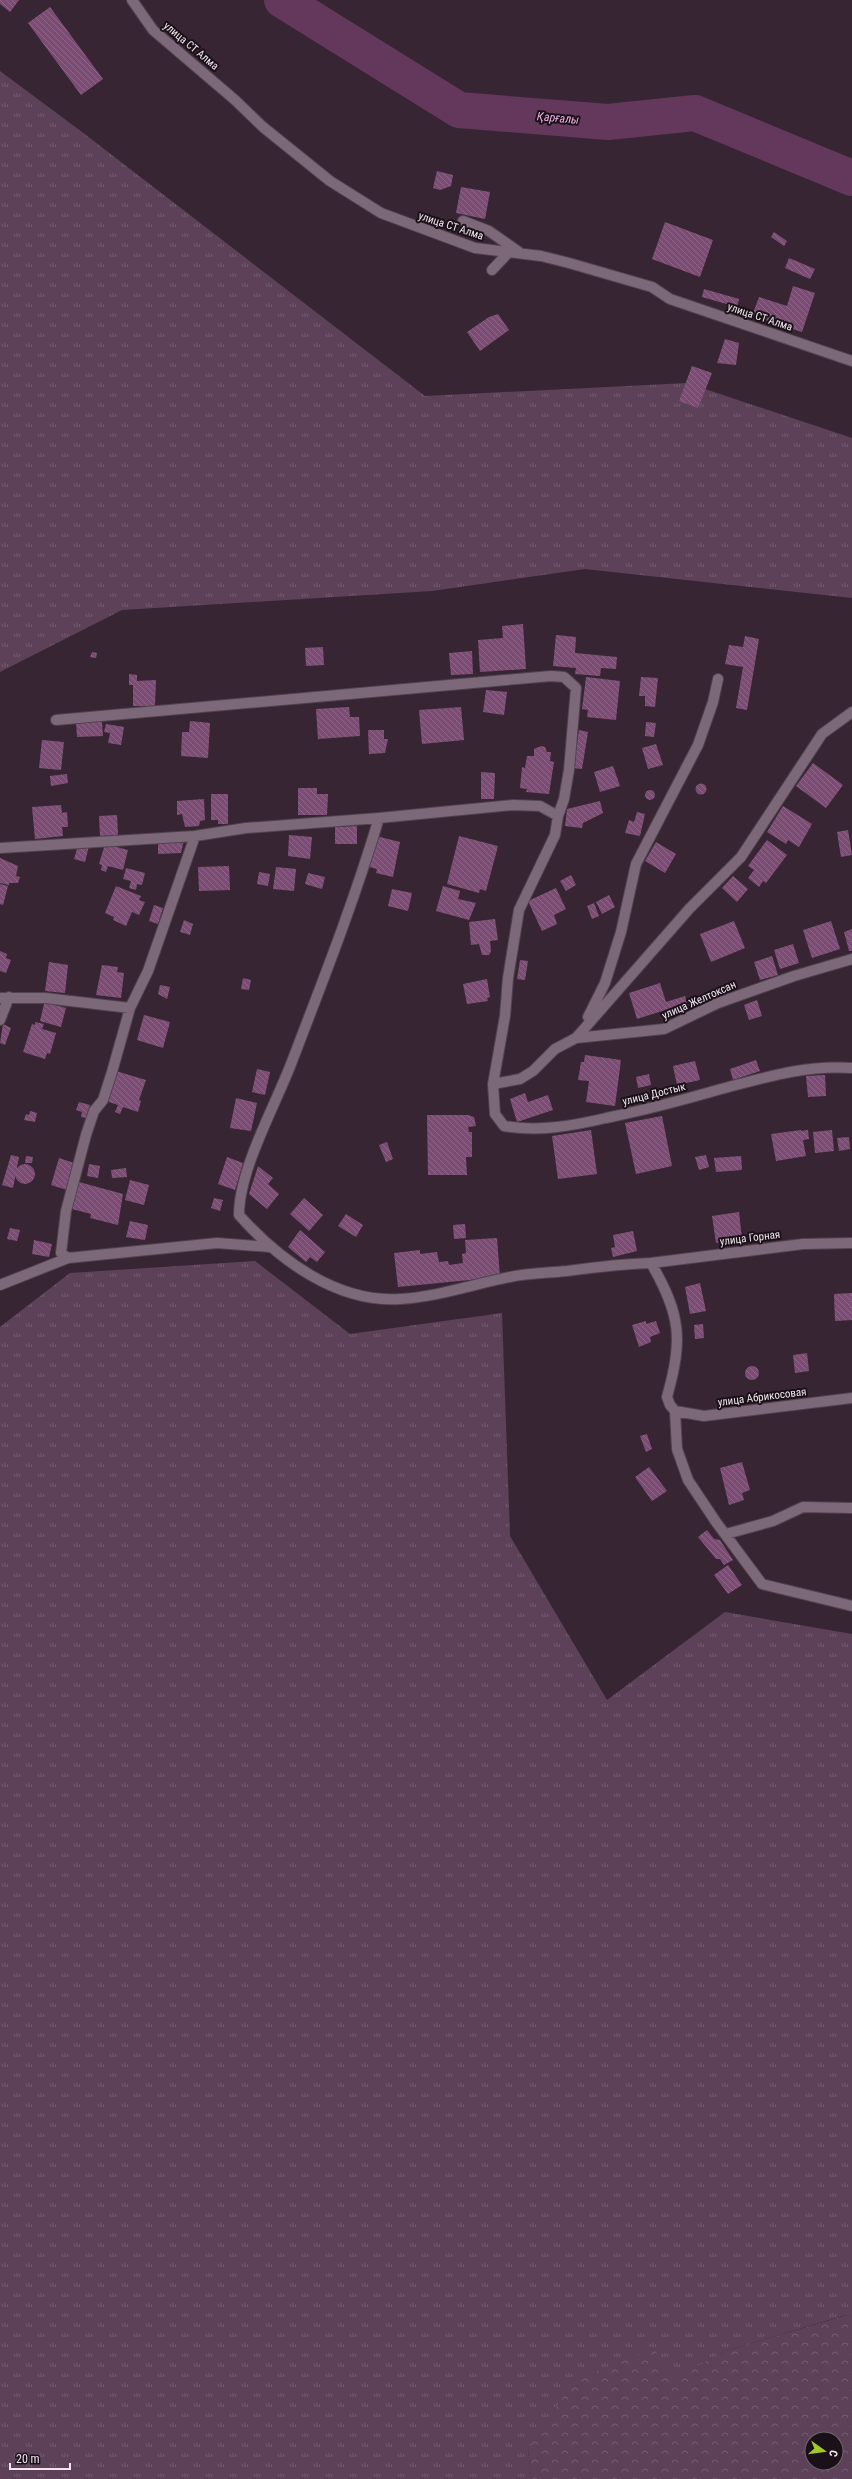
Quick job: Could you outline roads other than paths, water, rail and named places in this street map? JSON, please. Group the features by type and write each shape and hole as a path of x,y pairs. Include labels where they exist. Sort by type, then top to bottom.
{"street":[{"name":"улица СТ Алма","path":"132,0 153,30 235,100 263,128 330,181 381,213 423,230 476,248 522,254 569,263 652,287 670,300 852,361"},
{"path":"463,221 489,231 522,254"},
{"path":"492,270 508,252"},
{"name":"улица Достык","path":"56,720 551,676 564,677 576,688 577,698 569,770 564,799 558,816 555,835 518,910 505,1016 493,1084 495,1114 504,1126 538,1129 594,1121 661,1106 765,1076 828,1067 852,1068"},
{"path":"576,1038 605,983 621,932 636,864 698,745 714,702 718,679"},
{"path":"576,1038 690,908 741,857 822,734 852,712"},
{"path":"0,848 195,836 246,828 379,818 512,805 540,806 558,816"},
{"name":"улица Горная","path":"379,818 364,869 291,1064 263,1129 239,1198 239,1215 270,1246 302,1270 338,1289 382,1299 401,1299 511,1276 614,1264 651,1263 804,1244 852,1243"},
{"path":"68,1258 61,1253 66,1211 86,1135 110,1079 130,1008 148,971 195,836"},
{"name":"улица Желтоксан","path":"493,1084 520,1079 533,1071 555,1049 576,1038 664,1029 718,1003 794,976 852,959"},
{"path":"0,1020 5,997 45,998 130,1008"},
{"path":"0,1285 68,1258 218,1243 270,1246"},
{"path":"651,1263 666,1289 676,1316 679,1337 667,1397 670,1405 675,1411 677,1448 688,1480 716,1522 762,1584 852,1606"},
{"name":"улица Абрикосовая","path":"675,1411 704,1416 852,1398"},
{"path":"726,1534 773,1521 803,1507 852,1508"}],"waterway":[{"name":"Қарғалы","path":"282,0 459,110 608,122 695,113 852,178"}]}
